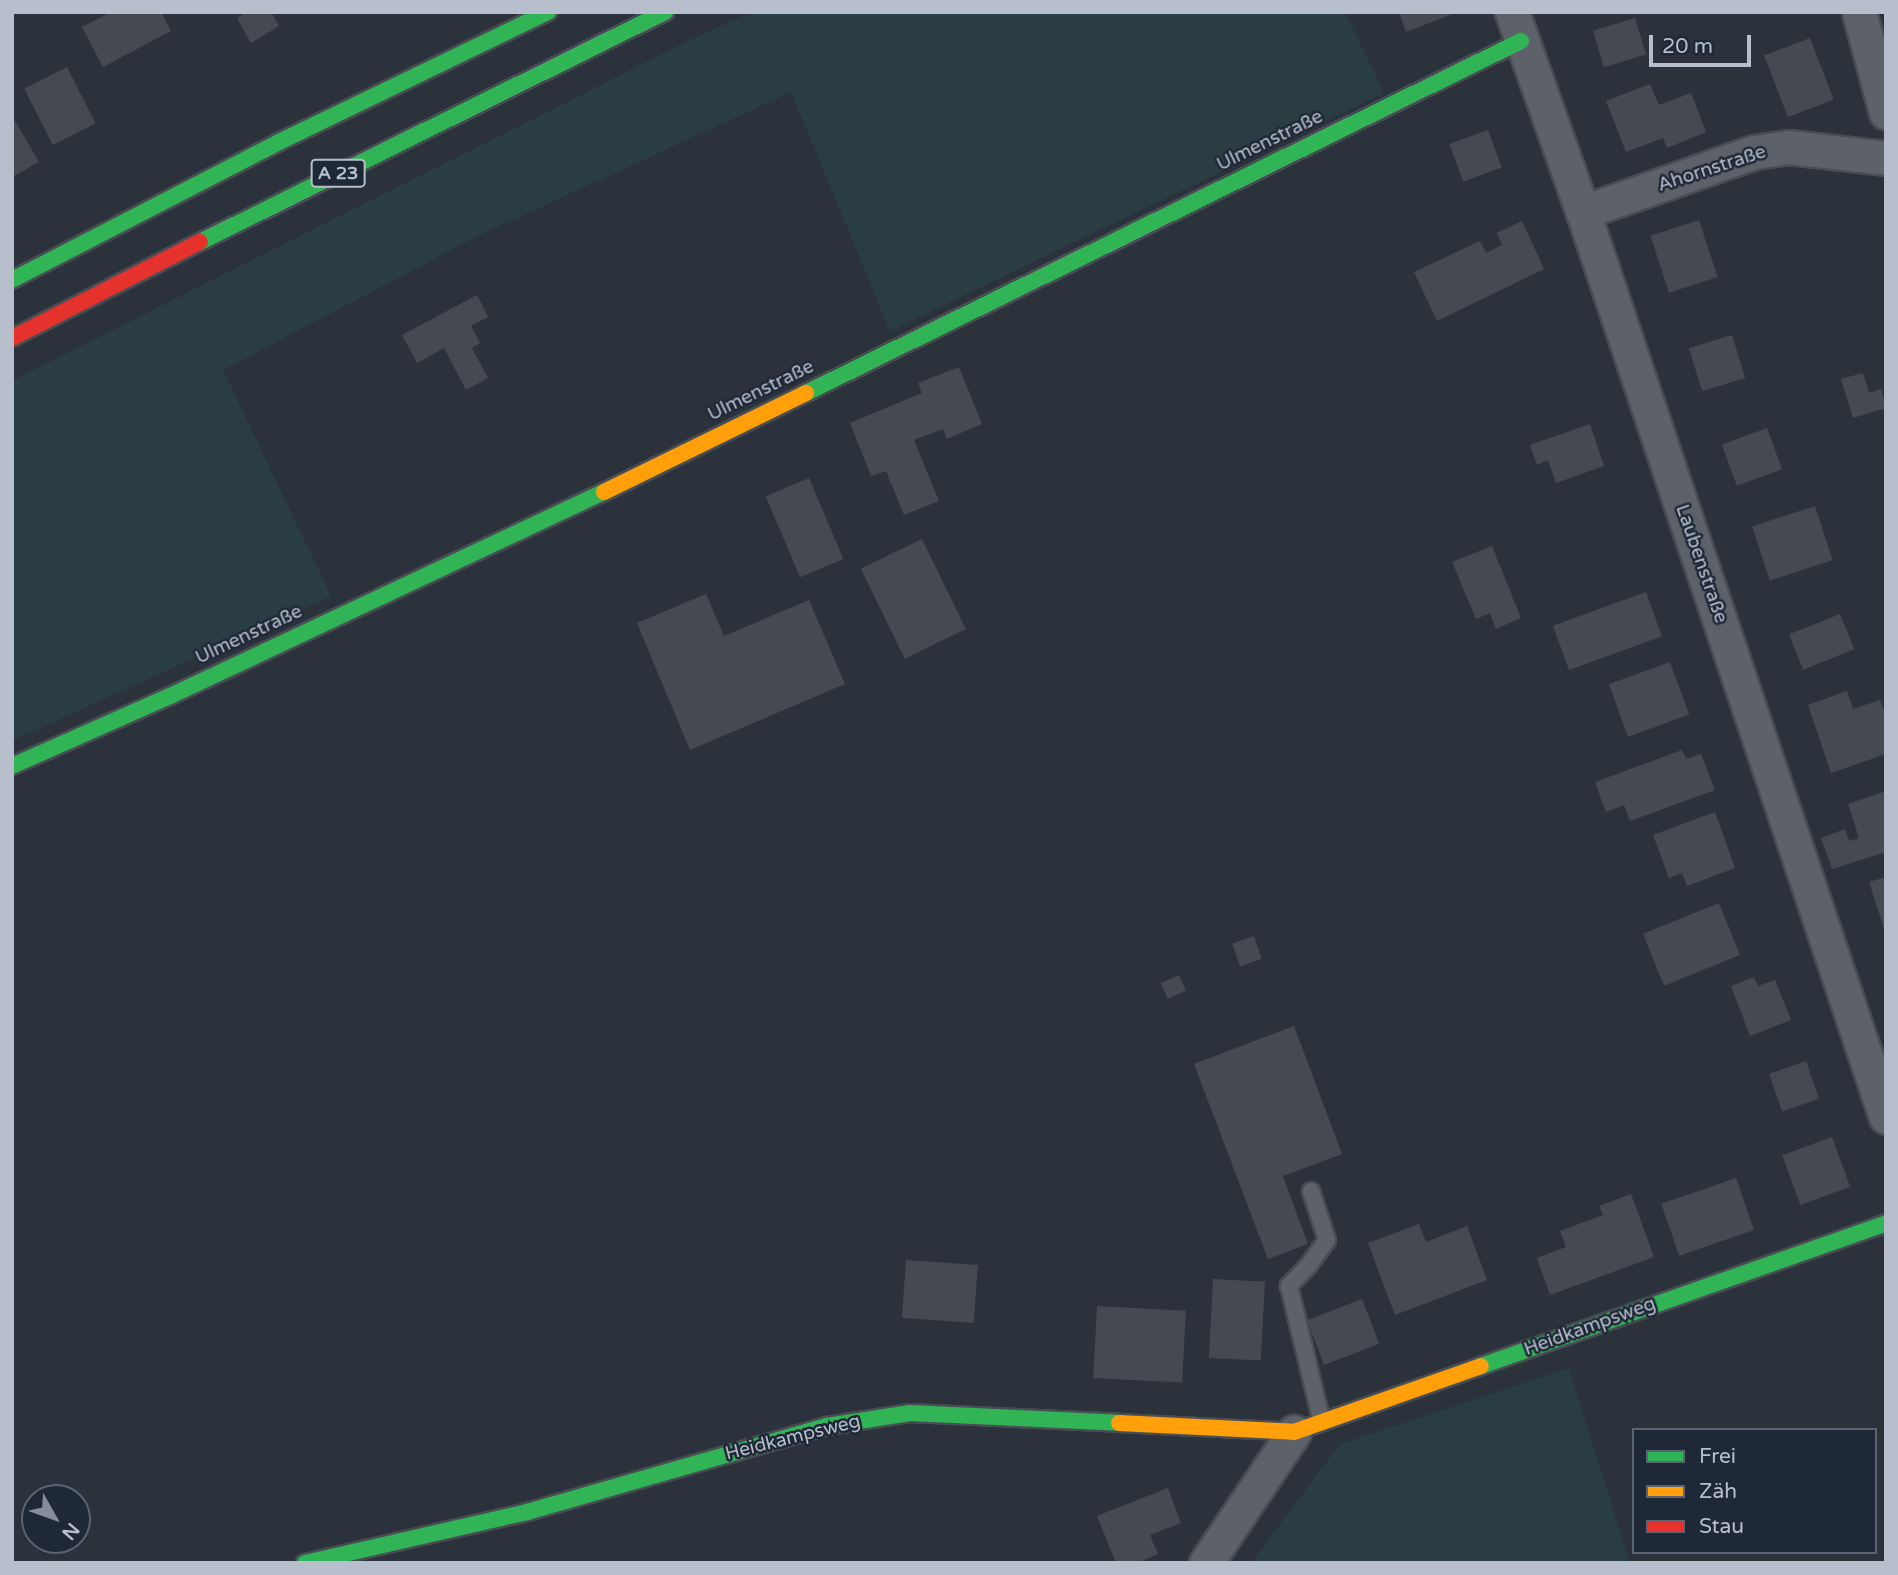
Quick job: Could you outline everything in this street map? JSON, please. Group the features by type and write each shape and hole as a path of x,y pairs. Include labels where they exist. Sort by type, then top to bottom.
{"main road":[{"name":"A 23","path":"12,280 279,142 548,12"},
{"name":"A 23","path":"12,338 290,197 666,12"},
{"name":"Ulmenstraße","path":"12,766 570,509 1517,26"},
{"name":"Heidkampsweg","path":"305,1563 527,1512 828,1426 910,1413 1308,1427 1886,1223"}],"street":[{"path":"1859,12 1886,112"},
{"name":"Laubenstraße","path":"1517,26 1583,212 1886,1117"},
{"name":"Ahornstraße","path":"1583,212 1754,152 1789,147 1886,158"},
{"path":"1206,1563 1308,1427"}],"lane":[{"path":"1308,1427 1289,1286 1327,1240 1311,1191"}],"green space":[{"path":"752,12 1345,12 1384,93 890,331 791,92 476,237 223,370 331,596 12,741 12,381 690,40"},
{"path":"1569,1368 1630,1563 1251,1563 1340,1444"}],"building":[{"path":"111,12 161,12 171,31 103,67 82,27"},
{"path":"246,12 271,12 279,26 251,43 237,18"},
{"path":"1399,12 1458,12 1406,32"},
{"path":"1635,18 1646,54 1604,67 1593,31"},
{"path":"1810,38 1834,100 1788,117 1764,56"},
{"path":"67,67 96,123 53,145 24,89"},
{"path":"1650,84 1659,105 1691,93 1706,132 1667,148 1663,138 1626,152 1606,101"},
{"path":"12,116 39,162 12,177"},
{"path":"1488,130 1502,168 1463,182 1449,144"},
{"path":"1699,220 1718,277 1669,293 1650,236"},
{"path":"1522,221 1544,269 1437,321 1414,272 1480,241 1486,253 1502,245 1497,233"},
{"path":"477,295 488,317 471,326 480,343 472,348 488,378 466,390 444,348 417,363 402,335"},
{"path":"1732,335 1745,378 1702,391 1689,348"},
{"path":"959,367 982,424 947,439 943,429 914,440 939,501 904,515 886,471 871,476 850,423 922,393 918,383"},
{"path":"1863,373 1869,393 1881,389 1886,408 1853,418 1841,379"},
{"path":"1590,424 1604,466 1556,483 1548,460 1537,465 1530,445"},
{"path":"1767,428 1782,469 1737,486 1722,444"},
{"path":"809,478 843,559 800,577 766,496"},
{"path":"1815,506 1833,560 1770,581 1752,526"},
{"path":"922,539 966,629 905,659 861,569"},
{"path":"1492,546 1521,618 1496,629 1490,613 1476,619 1452,562"},
{"path":"1646,592 1662,636 1569,670 1553,626"},
{"path":"706,594 724,636 809,600 845,684 690,750 637,623"},
{"path":"1840,614 1854,649 1803,670 1789,635"},
{"path":"1670,662 1689,715 1628,737 1609,684"},
{"path":"1847,691 1853,709 1880,700 1886,716 1886,754 1831,773 1808,705"},
{"path":"1682,750 1686,759 1701,754 1715,790 1630,821 1624,805 1606,812 1595,782"},
{"path":"1886,791 1886,852 1832,869 1821,838 1845,829 1849,841 1859,838 1848,804"},
{"path":"1715,812 1735,868 1687,886 1682,873 1669,878 1653,835"},
{"path":"1886,877 1886,932 1885,932 1869,882"},
{"path":"1719,903 1740,955 1664,986 1643,934"},
{"path":"1254,936 1262,959 1240,966 1232,943"},
{"path":"1179,975 1186,991 1168,999 1161,983"},
{"path":"1754,977 1758,986 1775,980 1791,1020 1750,1036 1731,986"},
{"path":"1294,1026 1342,1154 1283,1176 1308,1244 1268,1259 1194,1064"},
{"path":"1806,1061 1819,1099 1782,1112 1769,1074"},
{"path":"1832,1137 1850,1187 1800,1205 1782,1155"},
{"path":"1736,1178 1754,1230 1679,1256 1661,1204"},
{"path":"1631,1194 1654,1257 1550,1295 1537,1258 1566,1247 1560,1231 1603,1215 1599,1206"},
{"path":"1419,1224 1426,1242 1467,1226 1487,1280 1395,1315 1368,1243"},
{"path":"906,1260 978,1265 974,1323 902,1318"},
{"path":"1213,1279 1265,1282 1261,1361 1209,1358"},
{"path":"1362,1299 1379,1344 1324,1365 1307,1320"},
{"path":"1097,1306 1186,1311 1182,1383 1093,1378"},
{"path":"1168,1488 1181,1523 1150,1535 1158,1554 1137,1563 1116,1563 1097,1516"}],"traffic: fast":[{"path":"12,280 279,142 548,12"},
{"path":"200,242 665,12"},
{"path":"806,393 1521,41"},
{"path":"12,766 170,696 604,492"},
{"path":"1481,1366 1886,1223"},
{"path":"305,1563 527,1512 827,1426 910,1413 1119,1423"}],"traffic: slow":[{"path":"604,492 806,393"},
{"path":"1119,1423 1294,1432 1481,1366"}],"traffic: jam":[{"path":"12,338 200,242"}]}
